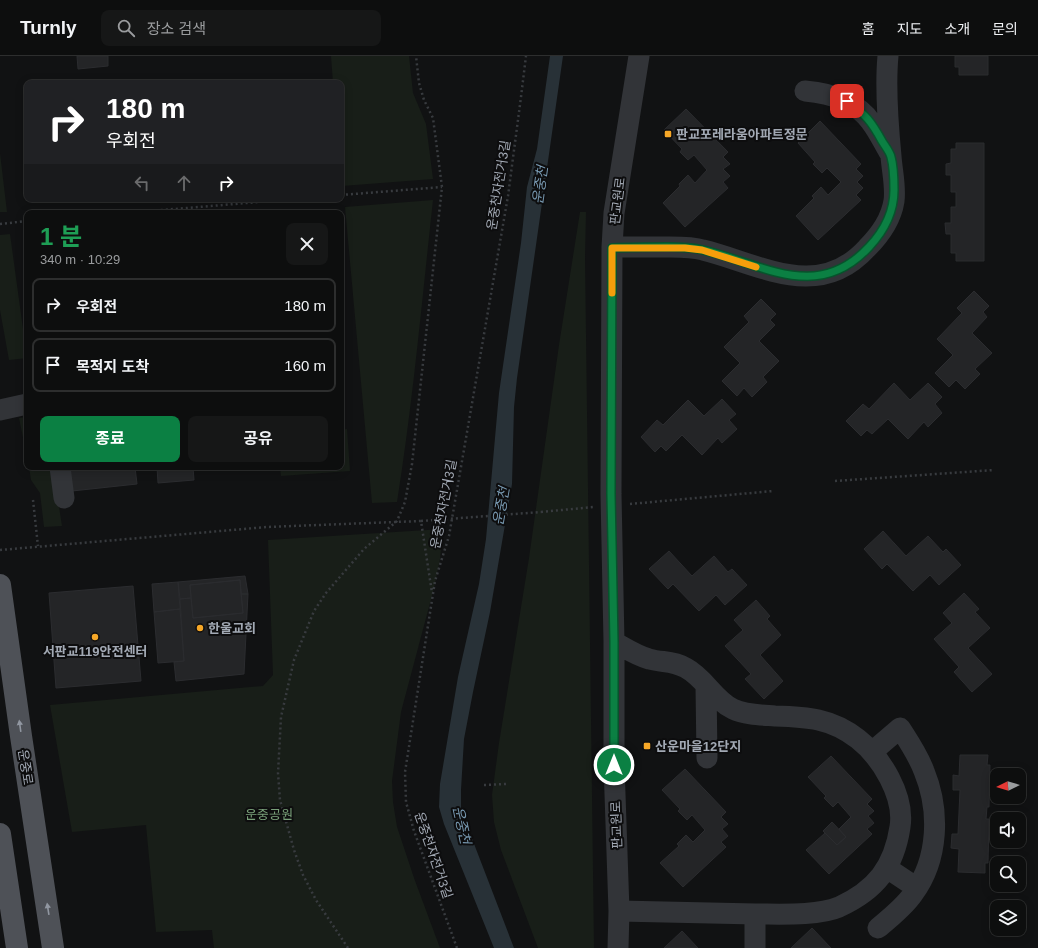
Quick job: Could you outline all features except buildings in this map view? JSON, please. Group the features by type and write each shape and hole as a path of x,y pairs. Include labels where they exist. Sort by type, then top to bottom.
{"main road":[{"name":"운중로","path":"0,585 21,736 54,948"},
{"path":"0,834 17,948"}],"street":[{"name":"판교원로","path":"618,948 619,911 614,765 612,248 614,213 638,56"},
{"path":"612,248 685,248 702,250 749,265 786,274 802,276 813,276 835,272 850,264 860,256 880,232 890,217 894,201 888,56"},
{"path":"805,91 819,92 847,101 861,111 871,121 891,156"},
{"path":"0,410 24,405"},
{"path":"60,470 64,498"},
{"path":"614,642 649,659 676,663 688,668 723,703 734,709 762,716 802,718 824,721 841,728 857,738 872,752 883,767 892,785 899,805 900,824 897,844 892,860 882,875 869,888 838,908 798,914 619,911"},
{"path":"706,686 707,758"},
{"path":"872,752 900,728 914,749 925,773 932,804 934,834 933,847 924,877 900,908 878,928"},
{"path":"886,868 917,888"},
{"path":"755,914 755,948"}],"path":[{"path":"348,948 313,894 303,875 294,850 280,800 278,773 281,717 294,660 314,611 326,593 364,548 397,521 405,502 412,464 442,187 433,118 424,100 419,83 416,56"},
{"name":"운중천자전거3길","path":"457,948 414,831 406,802 405,772 435,581 449,536 508,196 526,56"},
{"path":"344,195 442,187"},
{"path":"162,210 259,202"},
{"path":"0,224 24,221"},
{"path":"835,481 994,470"},
{"path":"0,550 267,527 421,521 541,512 773,491"},
{"path":"34,500 38,546"},
{"path":"421,521 433,596"},
{"path":"484,785 506,784"}],"green space":[{"path":"331,56 409,56 413,93 426,124 433,179 344,186 344,80 333,80"},
{"path":"0,153 7,212 0,212"},
{"path":"433,200 413,389 397,502 372,503 345,207"},
{"path":"580,212 586,212 585,258 594,948 538,948 501,850 494,822 492,795 529,558 559,345"},
{"path":"10,234 24,336 24,358 9,360 0,310 0,235"},
{"path":"24,417 24,442 19,418"},
{"path":"347,429 350,471 281,476 280,470 344,470 344,430"},
{"path":"29,470 53,470 62,526 44,527 40,493 31,480"},
{"name":"운중공원","path":"443,529 440,559 434,588 401,712 392,781 393,802 397,827 440,948 214,948 212,930 156,932 146,825 72,832 50,705 263,686 273,675 268,540"}],"water":[{"name":"운중천","path":"550,56 563,56 517,378 514,407 512,484 490,612 464,739 461,810 514,948 494,948 444,824 439,807 440,784 458,677 479,584 486,539 499,393 521,243 527,187 537,149"}],"slow traffic":[{"path":"612,293 612,248 685,248 702,250 756,267"}],"place":[{"name":"판교포레라움아파트정문","path":"668,134"},
{"name":"한울교회","path":"200,628"},
{"name":"서판교119안전센터","path":"95,637"},
{"name":"산운마을12단지","path":"647,746"}],"route":[{"path":"614,765 614,642 611,494 612,248 685,248 702,250 760,268 802,276 835,272 850,264 872,244 890,217 894,201 894,182 891,156 871,121 861,111 847,101"}]}
